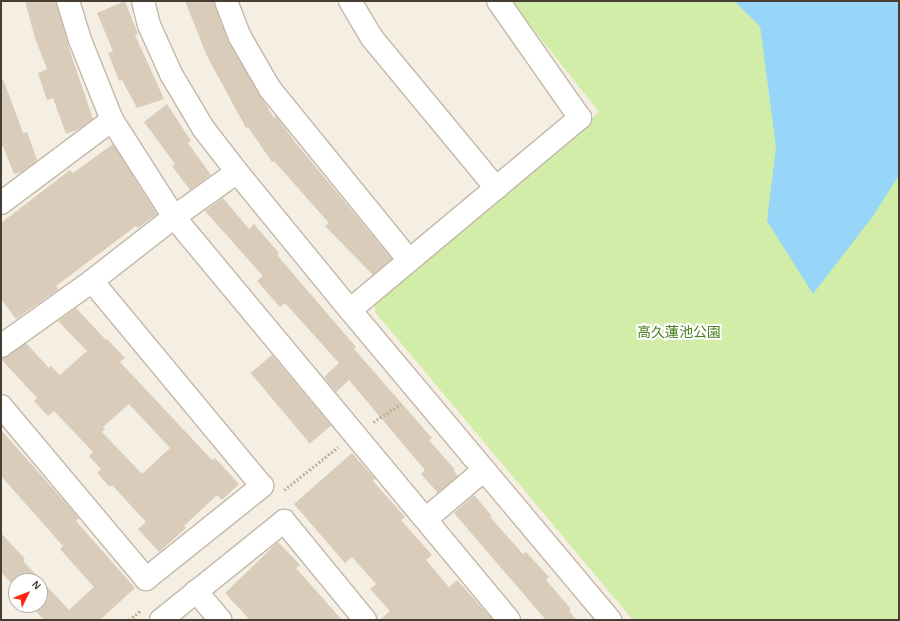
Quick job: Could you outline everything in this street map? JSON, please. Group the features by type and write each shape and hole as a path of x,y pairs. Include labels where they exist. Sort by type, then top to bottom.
{"street":[{"path":"68,1 80,40 112,120 174,217 509,620"},
{"path":"142,1 149,25 171,74 203,128 350,310 610,620"},
{"path":"226,1 240,37 270,89 409,260"},
{"path":"350,1 372,38 496,188"},
{"path":"350,310 580,118 498,1"},
{"path":"1,203 112,120"},
{"path":"1,346 92,282 174,217 237,172"},
{"path":"1,406 146,579 262,486 92,282"},
{"path":"426,519 484,470"},
{"path":"162,620 284,521 365,620"},
{"path":"196,591 220,620"}],"green space":[{"name":"高久蓮池公園","path":"511,1 899,1 899,620 633,620 375,312 374,300 599,112"}],"water":[{"path":"734,1 899,1 899,175 873,216 813,294 767,221 776,147 760,26"}],"building":[{"path":"25,1 56,1 70,51 93,119 79,129 66,134 53,98 47,100 38,73 47,69 35,38"},
{"path":"125,1 138,34 135,35 164,99 137,108 122,80 119,81 108,53 113,51 97,13"},
{"path":"185,1 214,1 229,43 274,118 276,116 295,142 392,259 373,275 325,226 329,223 274,161 272,162 248,127 246,128 207,56"},
{"path":"1,79 3,79 23,133 27,132 37,160 22,172 14,174 3,146 1,146"},
{"path":"167,104 191,141 188,143 211,175 190,190 172,166 175,164 144,122"},
{"path":"113,144 157,214 138,228 136,226 56,286 59,289 16,319 1,299 1,223 70,170 73,173"},
{"path":"223,198 249,229 254,224 279,253 277,255 356,347 354,349 432,438 429,440 455,470 454,471 458,476 438,493 421,474 425,470 349,380 336,392 324,377 339,363 285,303 280,307 257,281 263,276 205,211"},
{"path":"76,308 125,358 120,362 212,460 215,458 239,484 222,500 217,495 184,526 186,528 159,552 138,529 146,522 112,485 110,487 97,473 101,469 89,456 93,452 54,411 48,416 34,401 37,398 1,359 26,343 49,368 51,366 60,375 87,351 58,321","holes":["129,404 170,448 142,474 102,432 105,429 103,427"]},
{"path":"272,355 331,425 310,443 251,373"},
{"path":"1,430 79,518 76,521 135,588 100,620 44,620 38,613 48,613 48,588 69,610 94,587 60,549 63,546 1,476"},
{"path":"352,453 375,479 373,481 405,517 401,520 432,555 426,560 449,587 457,580 493,620 380,620 390,611 370,589 376,584 352,557 345,563 294,504"},
{"path":"474,495 492,516 490,517 523,554 526,552 549,577 546,580 571,609 569,611 577,620 546,620 454,513"},
{"path":"1,533 25,559 23,561 34,573 8,573 8,580 1,572"},
{"path":"278,542 300,565 296,568 342,620 250,620 225,593"}]}
